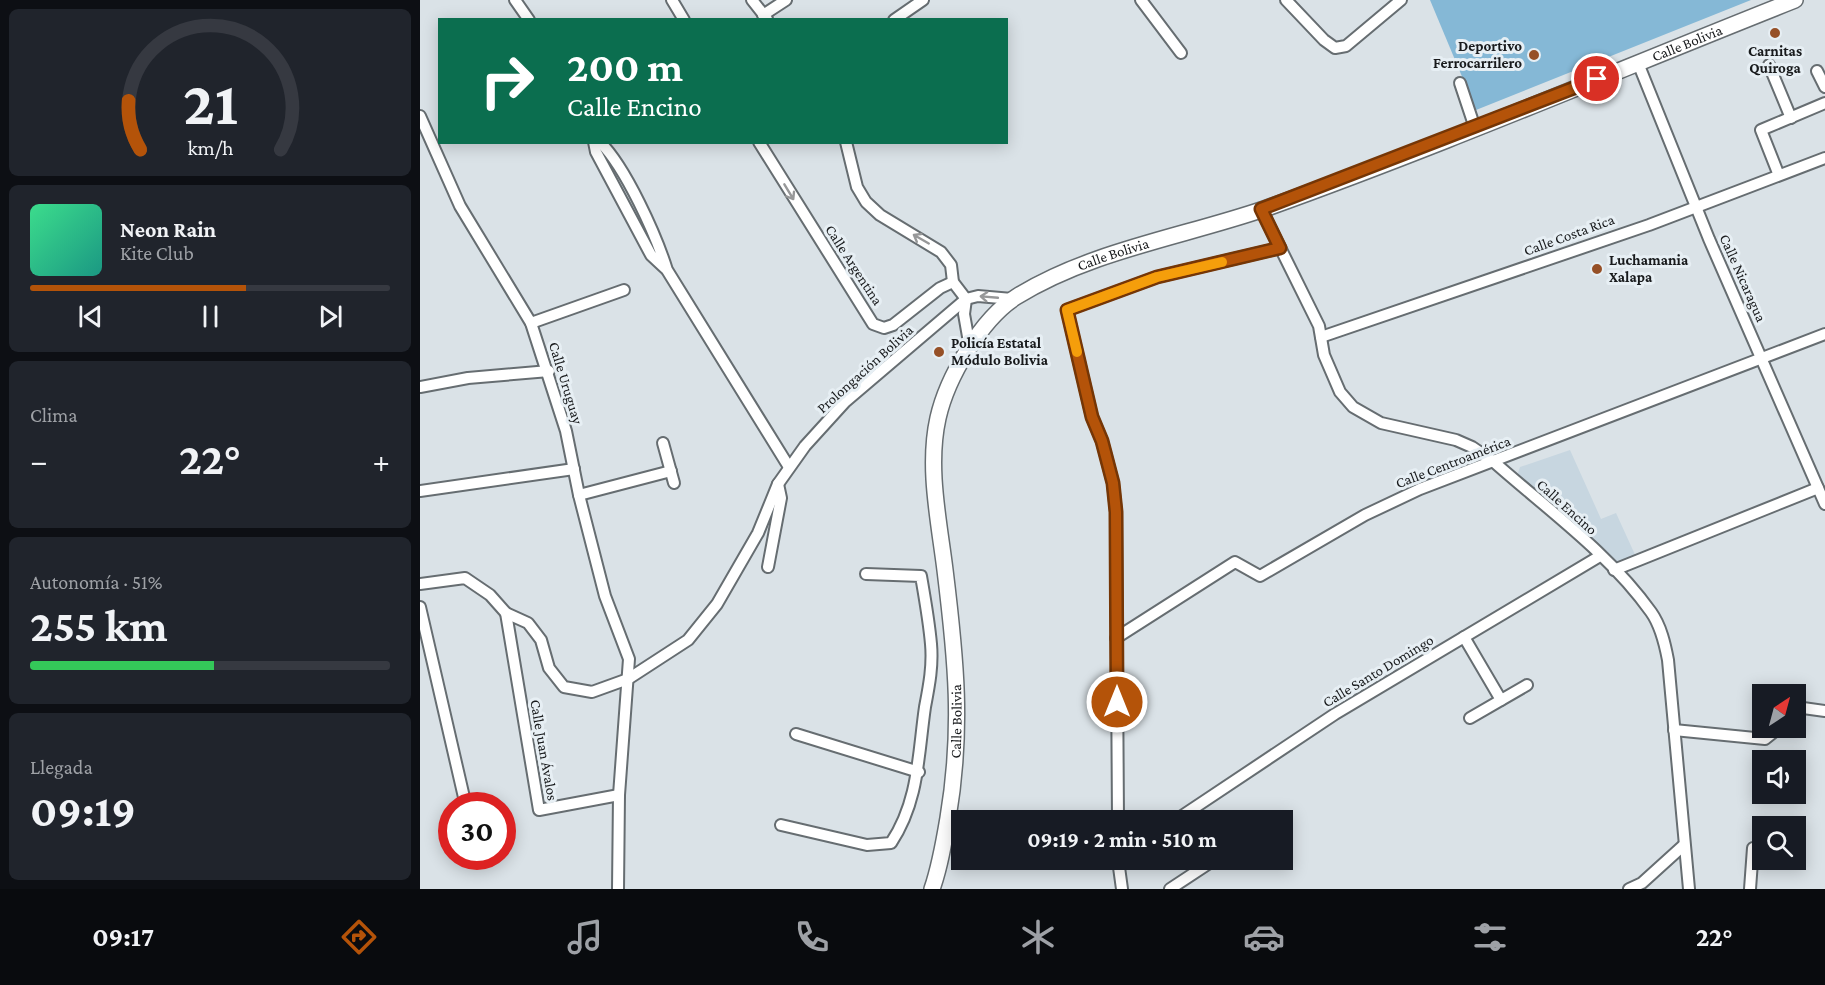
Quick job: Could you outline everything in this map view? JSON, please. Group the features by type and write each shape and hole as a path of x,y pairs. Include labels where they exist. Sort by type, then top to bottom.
{"main road":[{"name":"Calle Bolivia","path":"932,889 940,868 956,772 959,715 954,642 934,482 934,449 938,419 947,387 970,348 990,321 1012,299 1066,271 1261,209 1475,128 1795,0"}],"street":[{"path":"515,0 528,18"},
{"path":"672,0 683,18"},
{"path":"752,0 765,17 786,0"},
{"path":"897,18 923,0"},
{"path":"1141,0 1181,53"},
{"path":"1286,0 1324,40 1335,48 1346,46 1401,0"},
{"name":"Calle Nicaragua","path":"1638,63 1697,208 1825,504"},
{"path":"1769,65 1791,118"},
{"path":"1817,71 1825,87"},
{"path":"1460,83 1475,128"},
{"path":"1778,173 1761,130 1825,104"},
{"name":"Calle Uruguay","path":"420,116 460,206 531,323 549,371 604,596 629,659 619,795 618,889"},
{"path":"594,144 596,152 651,255 667,270"},
{"path":"601,144 630,188 660,250 667,270 789,467"},
{"name":"Calle Argentina","path":"760,144 873,324 884,328 893,325 940,288 953,282"},
{"path":"846,144 857,187 866,202 880,216 941,252 951,265 953,282 966,299 964,314 970,348"},
{"name":"Calle Costa Rica","path":"1321,337 1697,208 1778,173 1825,158"},
{"name":"Calle Encino","path":"1261,209 1319,326 1324,355 1340,392 1353,408 1381,423 1456,440 1472,447 1494,462 1600,556 1652,613 1663,636 1668,660 1689,889"},
{"path":"1118,810 1116,512 1113,483 1102,441 1092,417 1067,310 1157,277 1280,248"},
{"path":"531,323 624,290"},
{"path":"966,299 978,296 1012,299"},
{"name":"Prolongación Bolivia","path":"420,584 465,578 490,595 506,613 528,623 541,640 549,668 564,687 592,692 628,679 688,640 717,604 753,543 778,484 789,467 845,402 966,299"},
{"name":"Calle Centroamérica","path":"1116,638 1235,562 1260,576 1365,515 1420,489 1825,334"},
{"path":"420,387 468,378 549,371"},
{"path":"663,443 675,483"},
{"path":"420,491 573,469"},
{"path":"579,495 671,471"},
{"path":"768,567 781,498 778,484"},
{"path":"1614,570 1818,488"},
{"name":"Calle Santo Domingo","path":"1191,810 1335,714 1600,556"},
{"path":"781,825 867,845 891,843 904,823 919,772 926,707 932,678 932,645 921,576 866,574"},
{"path":"420,607 463,792"},
{"name":"Calle Juan Ávalos","path":"506,613 539,810 619,795"},
{"path":"1464,638 1501,700"},
{"path":"932,645 954,642"},
{"path":"1470,718 1527,685"},
{"path":"1806,708 1825,711"},
{"path":"1674,730 1752,738"},
{"path":"796,734 919,772"},
{"path":"1629,889 1642,883 1684,845"},
{"path":"1750,889 1752,862"},
{"path":"1119,870 1122,889"},
{"path":"1170,889 1199,870"}],"shaded area":[{"name":"Deportivo Ferrocarrilero","path":"1430,0 1751,0 1476,110"},
{"path":"1570,450 1601,519 1616,513 1637,559 1615,567 1517,476 1520,467"}],"slow traffic":[{"path":"1077,352 1067,310 1157,277 1222,262"}],"place":[{"name":"Carnitas Quiroga","path":"1775,33"},
{"name":"Deportivo Ferrocarrilero","path":"1534,55"},
{"name":"Luchamania Xalapa","path":"1597,269"},
{"name":"Policía Estatal Módulo Bolivia","path":"939,352"}],"route":[{"path":"1117,702 1116,512 1113,483 1102,441 1092,417 1067,310 1157,277 1280,248 1261,209 1597,79"}]}
